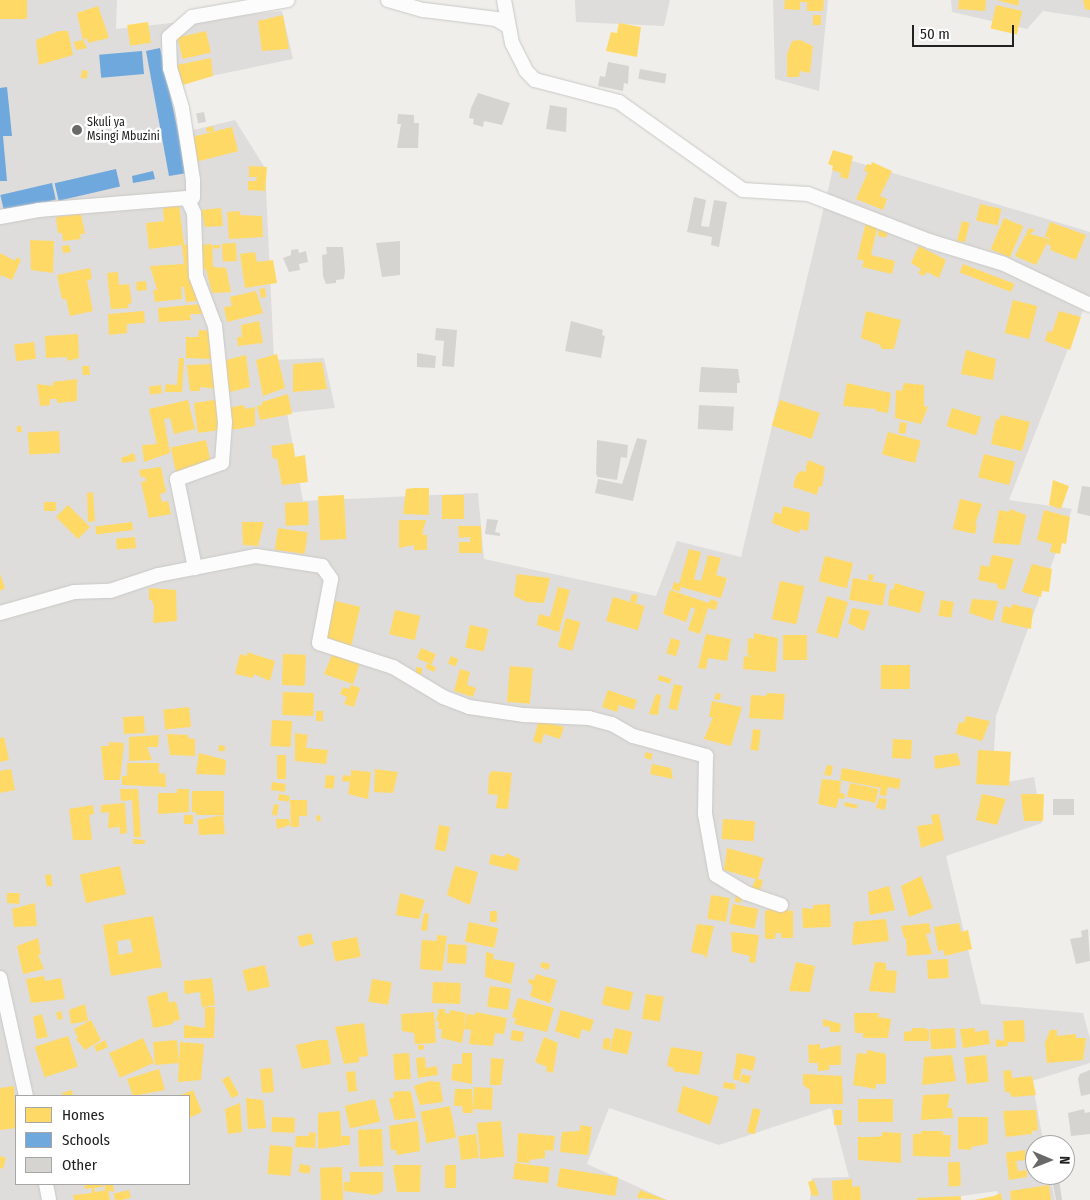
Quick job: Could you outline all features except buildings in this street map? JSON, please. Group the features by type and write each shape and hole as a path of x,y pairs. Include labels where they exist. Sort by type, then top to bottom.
{"street":[{"path":"189,202 193,197 193,180 182,108 170,68 169,37 192,17 288,0"},
{"path":"388,0 424,10 496,19 506,25"},
{"path":"504,0 506,25 526,71 535,80 619,102 743,190 808,194 928,240 1004,264 1090,305"},
{"path":"0,217 133,202 188,198 194,212 196,276 215,326 225,422 222,463 177,479 195,568"},
{"path":"0,612 74,592 110,590 158,575 256,556 322,566 331,579 319,643 393,667 442,697 469,707 524,715 589,718 612,724 634,736 706,756 705,814 716,875 746,893 781,905"},
{"path":"0,978 26,1095"},
{"path":"46,1185 49,1200"}],"shaded area":[{"path":"0,0 117,0 116,29 282,11 293,59 168,85 181,133 235,120 265,168 274,360 324,358 335,408 287,413 303,501 478,493 484,559 656,596 677,541 741,557 836,156 1090,232 1090,308 1084,308 1009,500 1072,509 996,716 992,785 1034,777 1042,823 946,856 981,1004 1083,1013 1090,1039 1090,1063 1032,1081 1042,1135 1025,1135 1025,1185 1052,1185 1055,1200 999,1200 997,1191 933,1200 810,1200 812,1178 849,1177 831,1108 719,1145 609,1108 587,1164 667,1200 0,1200"},
{"path":"575,0 670,0 664,26 576,22"},
{"path":"773,0 828,0 819,91 775,79"},
{"path":"951,0 1090,0 1090,18 1043,11 1027,29 952,12"}],"place":[{"name":"Skuli ya Msingi Mbuzini","path":"77,130"}]}
